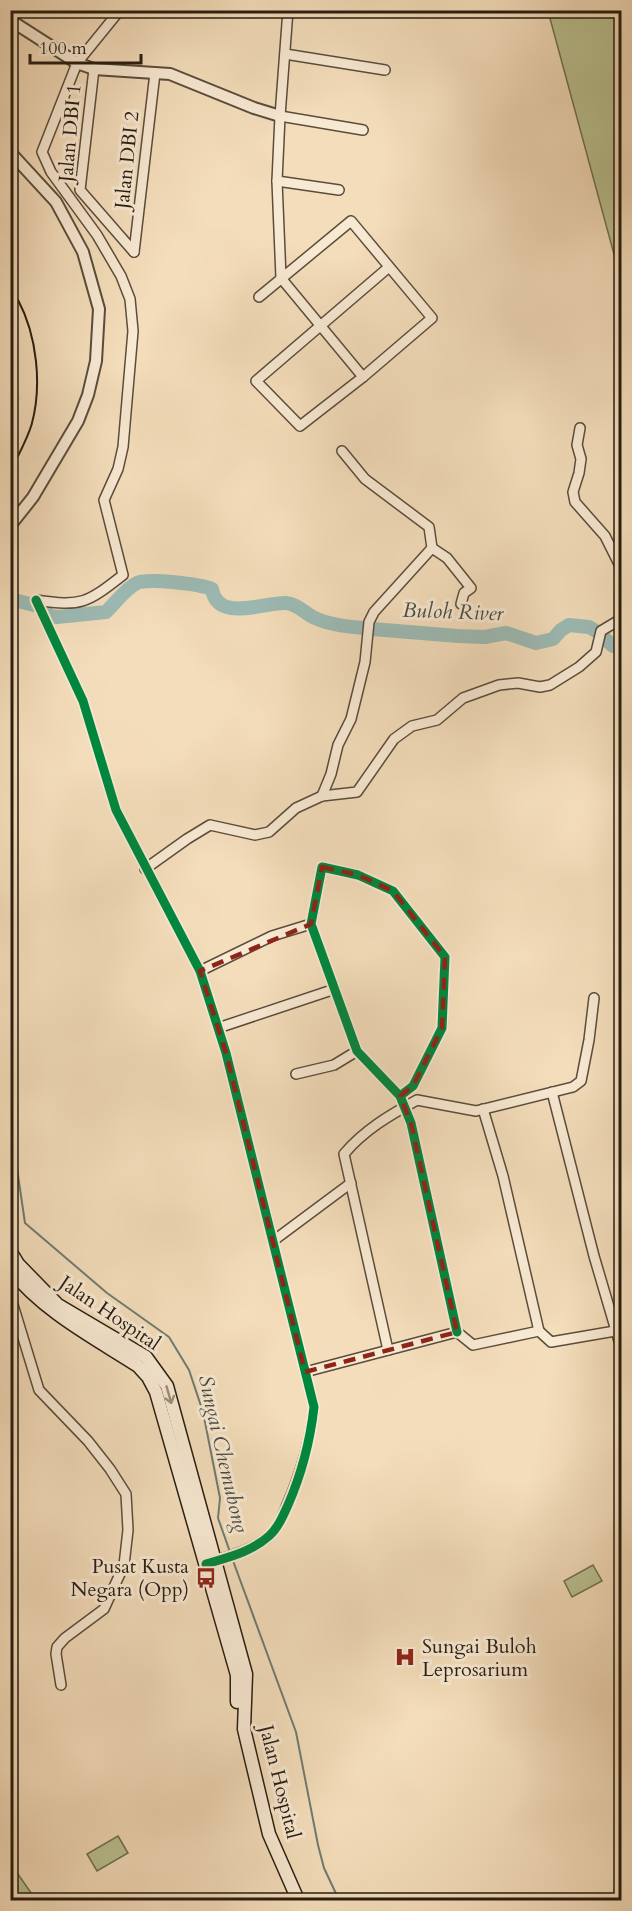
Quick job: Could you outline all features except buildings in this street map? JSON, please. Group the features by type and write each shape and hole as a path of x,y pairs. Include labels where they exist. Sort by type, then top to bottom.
{"highway":[{"path":"10,304 16,315 25,347 28,393 23,423 10,452"},
{"path":"10,351 15,374 10,408"}],"main road":[{"name":"Jalan Hospital","path":"10,1251 13,1268 58,1305 146,1357 167,1386 214,1561 237,1675 240,1730 261,1836 289,1900"},
{"name":"Jalan Hospital","path":"240,1730 269,1834 298,1900"}],"street":[{"path":"120,10 77,63 42,152 51,172 97,235 121,276 130,299 133,315 123,447 118,469 104,500 123,575 94,598 67,605 36,600 83,701 116,810 200,971 226,1053 314,1407 310,1440 300,1477 277,1527 267,1538 242,1554 214,1561"},
{"path":"288,10 277,181 281,278 363,377"},
{"path":"10,20 77,63 94,69 170,74 254,108 280,116 363,130"},
{"path":"285,54 385,70"},
{"name":"Jalan DBI 1","path":"94,69 80,190 134,252"},
{"name":"Jalan DBI 2","path":"134,252 154,73"},
{"path":"10,152 57,202 83,252 99,309 96,361 88,395 78,421 33,497 10,526"},
{"path":"277,181 339,190"},
{"path":"259,297 351,221 432,318 363,377 300,426 256,381 389,267"},
{"path":"580,428 577,445 581,459 573,497 604,536 621,570"},
{"path":"342,451 365,479 429,527 432,548 447,558 471,588 464,593 461,604"},
{"path":"322,796 331,774 338,744 351,719 365,662 369,622 374,612 432,548"},
{"path":"146,869 210,825 255,835 269,832 296,808 322,796 357,792 394,739 412,726 437,720 463,698 499,685 518,682 540,687 550,686 579,667 596,652 601,632 621,621"},
{"path":"400,1096 413,1086 442,1028 445,957 393,891 358,875 322,867 311,924 357,1051 400,1096 411,1123 457,1332 473,1345 538,1331"},
{"path":"200,971 272,936 311,924"},
{"path":"218,1028 335,989"},
{"path":"388,1350 344,1154 358,1138 417,1100 476,1111 573,1087 581,1081 594,999"},
{"path":"296,1074 334,1065 357,1051"},
{"path":"552,1092 621,1351"},
{"path":"483,1109 503,1176 538,1331 551,1342 615,1331"},
{"path":"273,1241 351,1183"},
{"path":"10,1285 13,1268"},
{"path":"10,1295 39,1390 88,1441 126,1494 128,1530 124,1565 104,1609 65,1638 57,1647 61,1685"},
{"path":"305,1372 457,1332"}],"highlighted area":[{"path":"322,867 358,875 393,891 445,957 442,1028 413,1086 400,1096 411,1123 457,1332 305,1372 226,1053 200,971 311,924"}],"green space":[{"path":"548,11 621,11 621,280"},
{"path":"593,1565 602,1581 572,1597 564,1581"},
{"path":"118,1836 128,1853 97,1871 87,1854"},
{"path":"11,1864 36,1900 11,1900"}],"waterway":[{"name":"Buloh River","path":"45,611 50,616 57,617 106,612 137,583 163,581 212,589 216,599 232,608 286,603 327,622 365,628"},
{"name":"Buloh River","path":"10,599 34,605"},
{"name":"Buloh River","path":"372,629 485,637 506,633 536,643 553,639 569,625 589,627 596,631"},
{"name":"Buloh River","path":"604,638 613,646 622,648"},
{"name":"Sungai Chemubong","path":"10,1144 15,1155 25,1223 107,1293 169,1337 189,1370 203,1412 220,1498 218,1518 230,1552"},
{"name":"Sungai Chemubong","path":"232,1558 296,1732 318,1845 324,1868 339,1900"}],"cycle path":[{"path":"36,600 83,701 116,810 200,971 226,1053 314,1407 308,1445 301,1469 278,1526 255,1546 206,1564"},
{"path":"400,1096 413,1086 442,1028 445,957 393,891 358,875 322,867 311,924 357,1051 400,1096 411,1123 457,1332"}],"place":[{"name":"Pusat Kusta Negara (Opp)","path":"206,1578"},
{"name":"Sungai Buloh Leprosarium","path":"405,1657"}]}
